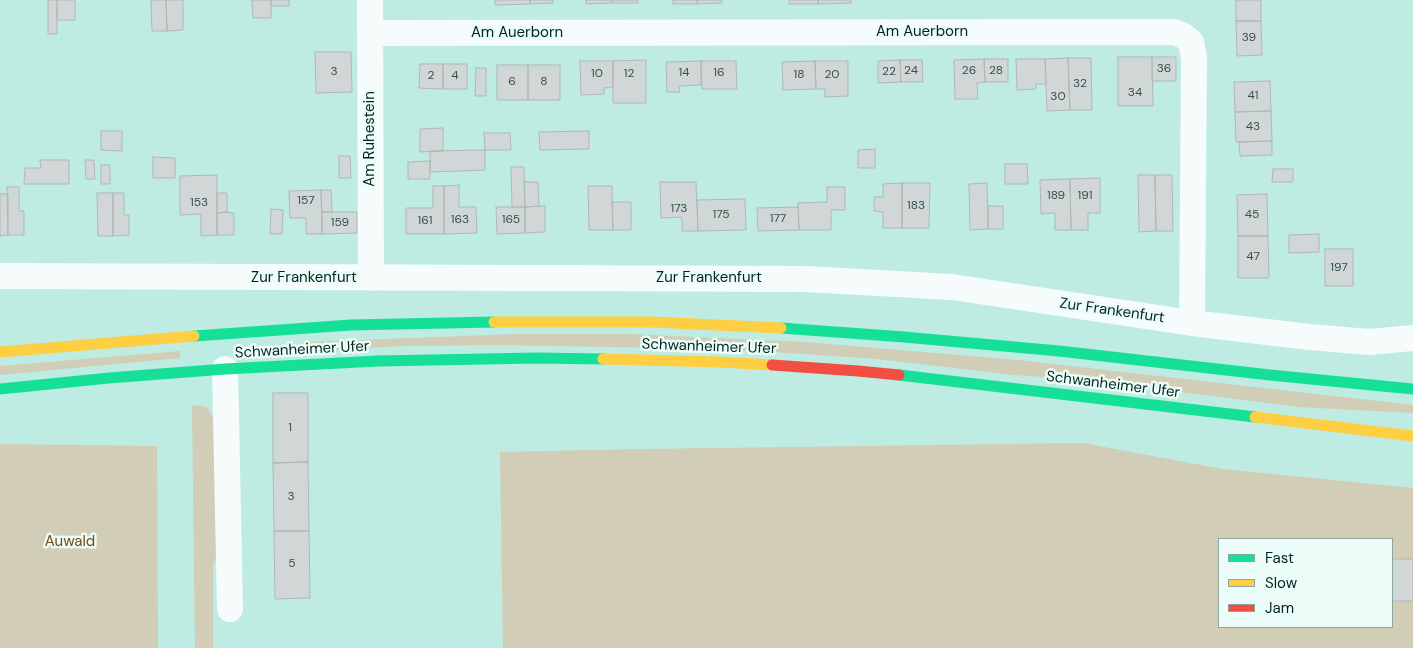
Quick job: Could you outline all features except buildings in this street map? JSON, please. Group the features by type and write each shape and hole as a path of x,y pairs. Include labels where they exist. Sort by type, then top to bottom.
{"main road":[{"name":"Schwanheimer Ufer","path":"0,352 239,332 351,325 515,321 652,322 904,336 1413,389"},
{"name":"Schwanheimer Ufer","path":"0,389 225,369 459,358 720,362 840,370 931,379 1413,436"}],"street":[{"name":"Am Ruhestein","path":"370,0 371,278"},
{"name":"Am Auerborn","path":"370,33 1174,32 1184,36 1191,42 1194,58 1192,323"},
{"name":"Zur Frankenfurt","path":"0,276 805,278 952,287 1192,323 1339,340 1369,342 1413,338"},
{"path":"225,369 230,609"}],"green space":[{"path":"517,334 627,334 805,342 1018,360 1413,405 1413,413 1298,407 1086,380 1014,375 877,359 760,351 499,345 401,346 307,351 306,342"},
{"path":"180,351 180,358 0,375 0,366"},
{"path":"192,405 207,407 221,433 226,535 213,564 213,648 195,648"},
{"path":"1083,443 1222,469 1413,488 1413,648 503,648 500,452"},
{"name":"Auwald","path":"0,444 157,446 158,648 0,648"}],"traffic: fast":[{"path":"194,336 351,325 494,322"},
{"path":"781,328 1059,351 1413,389"},
{"path":"0,389 225,369 378,361 537,358 603,359"},
{"path":"899,375 1255,417"}],"traffic: slow":[{"path":"494,322 652,322 781,328"},
{"path":"0,352 194,336"},
{"path":"603,359 772,365"},
{"path":"1255,417 1413,436"}],"traffic: jam":[{"path":"772,365 899,375"}]}
